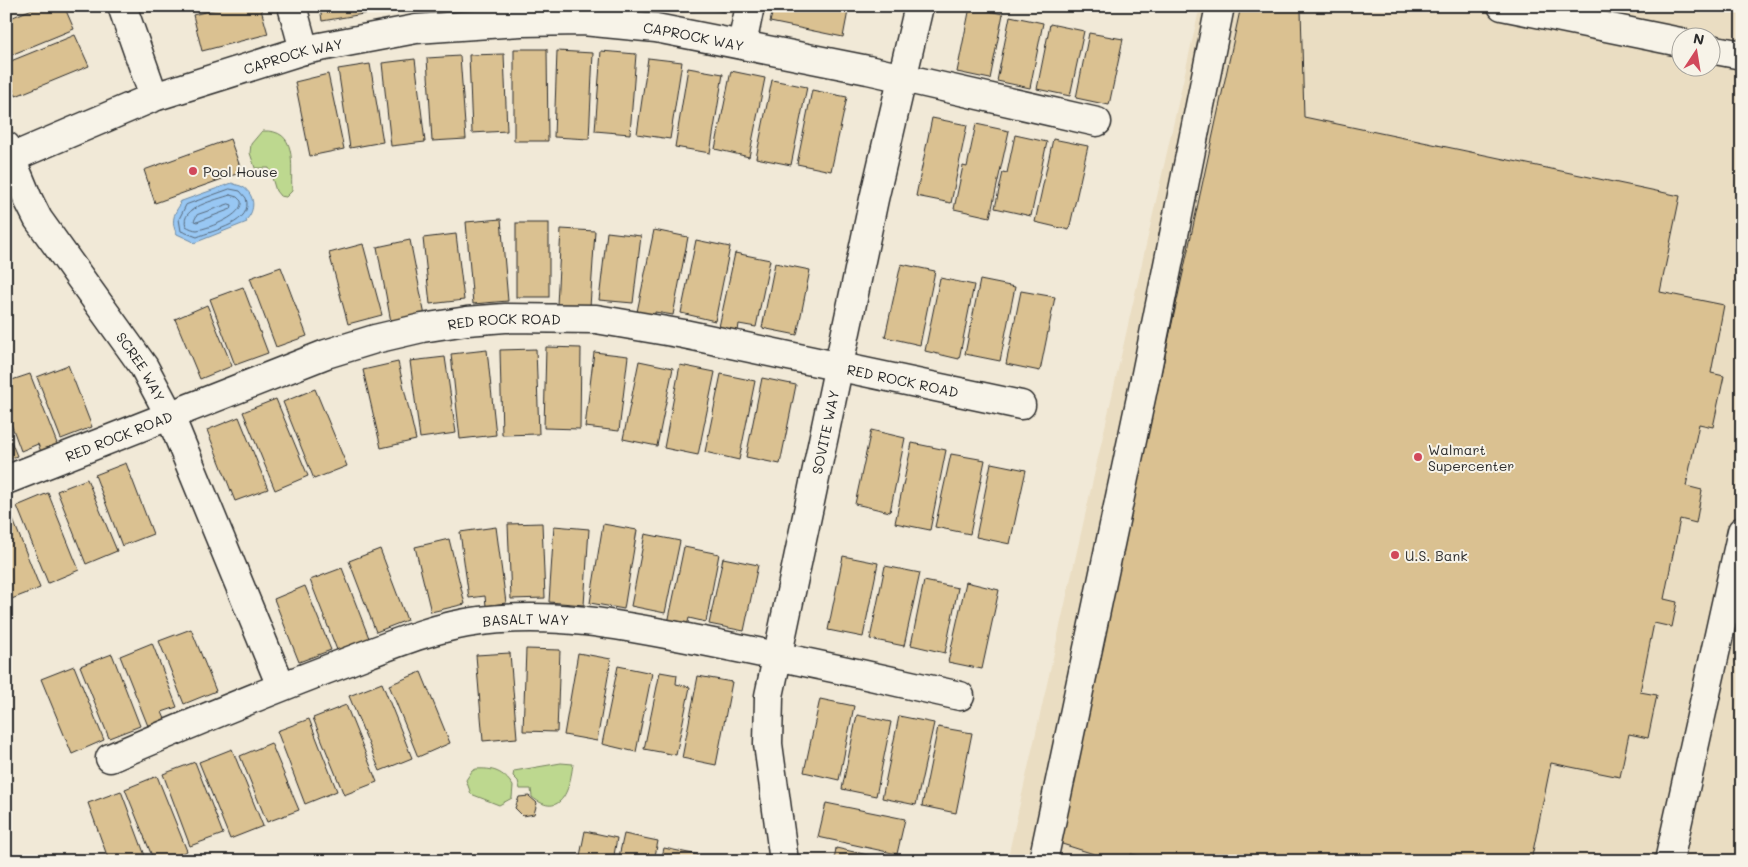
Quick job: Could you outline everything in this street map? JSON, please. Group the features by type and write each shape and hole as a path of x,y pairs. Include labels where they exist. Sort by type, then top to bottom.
{"street":[{"path":"122,6 154,97"},
{"path":"292,6 304,50"},
{"path":"742,44 750,6"},
{"name":"SOVITE WAY","path":"784,861 767,732 769,696 776,655 838,366 919,6"},
{"path":"1043,861 1146,374 1220,6"},
{"path":"1502,6 1670,40"},
{"name":"CAPROCK WAY","path":"8,155 154,97 304,50 416,29 521,14 623,23 742,44 1097,122"},
{"path":"1720,51 1742,55"},
{"name":"SCREE WAY","path":"8,155 38,219 144,367 170,416 281,686"},
{"name":"RED ROCK ROAD","path":"6,480 326,354 375,339 422,328 505,318 596,319 838,366 1021,405"},
{"path":"1669,861 1742,531"},
{"name":"BASALT WAY","path":"110,758 281,686 430,630 478,621 512,618 553,617 614,624 776,655 960,696"}],"shaded area":[{"name":"Walmart Supercenter","path":"1200,6 1742,6 1742,861 1007,861"}],"green space":[{"path":"262,131 274,132 282,136 290,150 292,191 286,197 280,196 276,191 269,168 255,168 250,153 251,144"},
{"path":"561,763 573,764 570,782 563,798 551,805 542,803 532,797 531,789 520,789 518,781 513,776 514,771"},
{"path":"476,769 497,771 505,777 513,786 512,798 499,805 471,794 466,780 472,771"}],"water":[{"path":"232,183 247,190 252,198 253,207 246,220 247,222 194,243 177,234 174,227 174,219 180,205 179,202"}],"building":[{"path":"39,6 64,6 74,29 6,57 6,20"},
{"path":"228,6 260,6 268,34 202,51 193,15"},
{"path":"320,6 387,6 387,10 322,21"},
{"path":"698,6 726,6 724,12"},
{"path":"774,6 849,6 843,37 770,22"},
{"name":"Walmart Supercenter","path":"1241,6 1287,6 1301,10 1304,117 1680,196 1660,292 1724,305 1711,373 1724,376 1713,427 1699,424 1686,486 1702,490 1696,523 1680,519 1664,599 1677,602 1672,627 1654,623 1640,692 1657,695 1648,738 1629,734 1620,777 1551,763 1531,861 1162,861 1131,854 1129,861 1116,861 1059,843"},
{"path":"970,7 1003,14 990,79 957,72"},
{"path":"1010,16 1043,23 1030,88 997,81"},
{"path":"1050,24 1084,31 1070,96 1037,89"},
{"path":"1089,33 1123,39 1109,105 1076,98"},
{"path":"75,35 89,66 16,96 6,74 6,63"},
{"path":"514,49 547,49 548,141 514,141"},
{"path":"557,51 593,53 589,139 554,137"},
{"path":"601,51 636,54 630,134 595,131"},
{"path":"504,54 507,131 472,133 469,55"},
{"path":"460,56 466,139 432,141 427,58"},
{"path":"648,58 682,62 670,139 637,134"},
{"path":"415,59 425,142 391,146 382,63"},
{"path":"370,64 383,142 350,148 338,69"},
{"path":"688,68 723,74 710,153 675,147"},
{"path":"731,71 765,78 749,157 715,149"},
{"path":"328,74 344,149 310,156 295,82"},
{"path":"772,80 807,87 791,165 756,158"},
{"path":"812,90 847,97 831,171 797,164"},
{"path":"932,118 967,125 951,203 916,196"},
{"path":"976,124 1009,131 990,217 954,209 963,166 967,167"},
{"path":"1015,135 1047,142 1031,216 995,208 1003,172 1007,173"},
{"name":"Pool House","path":"230,139 242,172 155,203 144,170"},
{"path":"1053,139 1088,146 1069,230 1035,222"},
{"path":"501,219 508,301 473,304 466,222"},
{"path":"516,223 549,223 549,297 516,297"},
{"path":"561,229 595,231 590,307 557,305"},
{"path":"654,230 688,237 673,315 655,312 655,316 637,312"},
{"path":"607,232 641,236 633,303 599,300"},
{"path":"456,234 464,300 430,304 423,238"},
{"path":"410,240 425,316 391,322 377,247"},
{"path":"696,240 730,247 715,321 681,313"},
{"path":"363,244 382,315 348,324 329,253"},
{"path":"735,253 770,260 756,327 739,324 738,331 719,327"},
{"path":"775,263 810,270 797,335 762,328"},
{"path":"901,264 935,271 920,345 885,337"},
{"path":"281,267 307,336 276,347 250,278"},
{"path":"940,278 974,285 959,359 925,351"},
{"path":"980,280 1015,287 1000,361 965,354"},
{"path":"243,287 268,353 235,365 210,299"},
{"path":"1021,291 1055,297 1040,371 1006,364"},
{"path":"207,305 232,366 200,379 175,319"},
{"path":"546,347 581,348 580,429 544,428"},
{"path":"536,349 539,434 502,435 500,350"},
{"path":"487,350 496,435 460,439 451,354"},
{"path":"594,352 628,356 619,431 585,427"},
{"path":"445,357 456,433 420,438 410,361"},
{"path":"639,361 673,368 657,446 623,439"},
{"path":"398,362 416,440 381,448 363,370"},
{"path":"68,365 92,427 61,439 37,377"},
{"path":"680,365 715,372 698,455 664,448"},
{"path":"30,374 58,446 41,452 38,444 21,451 6,410 6,382"},
{"path":"721,374 755,381 739,460 705,452"},
{"path":"762,378 796,385 780,464 746,457"},
{"path":"315,389 347,466 314,479 283,402"},
{"path":"276,399 308,476 275,490 243,412"},
{"path":"239,417 268,489 235,501 207,430"},
{"path":"6,429 17,456 6,460"},
{"path":"871,430 905,438 890,512 855,504"},
{"path":"912,443 946,450 930,530 895,523"},
{"path":"951,454 985,460 970,534 935,527"},
{"path":"126,463 153,534 122,546 95,475"},
{"path":"991,463 1026,470 1010,544 976,537"},
{"path":"87,479 117,551 86,564 57,491"},
{"path":"48,493 79,570 48,583 17,506"},
{"path":"10,512 40,588 9,600 6,594 6,513"},
{"path":"542,523 545,598 511,599 508,524"},
{"path":"603,524 637,530 624,609 590,603"},
{"path":"554,526 589,529 584,605 549,602"},
{"path":"496,527 506,603 486,606 485,596 469,598 460,532"},
{"path":"645,534 680,541 665,613 631,606"},
{"path":"449,539 465,604 431,612 415,547"},
{"path":"684,547 719,554 706,622 689,618 687,626 668,623"},
{"path":"380,549 407,620 376,632 349,561"},
{"path":"843,556 878,563 863,637 828,630"},
{"path":"723,558 758,565 744,631 709,624"},
{"path":"885,566 920,573 904,646 870,639"},
{"path":"342,568 369,638 337,650 310,580"},
{"path":"924,581 958,588 945,653 911,645"},
{"path":"966,582 999,590 982,669 948,662"},
{"path":"305,586 331,650 299,662 274,599"},
{"path":"191,629 216,691 184,704 159,641"},
{"path":"152,643 177,707 162,712 165,719 148,726 120,656"},
{"path":"526,649 560,650 557,732 523,731"},
{"path":"510,653 517,738 483,741 476,655"},
{"path":"578,653 611,659 597,741 564,735"},
{"path":"112,654 140,726 109,738 80,666"},
{"path":"74,666 104,740 72,754 41,679"},
{"path":"618,666 652,673 636,752 602,744"},
{"path":"421,672 450,743 418,757 389,685"},
{"path":"660,672 677,675 676,684 690,687 676,755 644,749"},
{"path":"698,676 732,682 716,765 682,758"},
{"path":"382,683 412,758 380,771 349,696"},
{"path":"820,699 854,706 839,780 804,772"},
{"path":"346,705 377,782 344,795 313,718"},
{"path":"857,715 891,722 876,796 842,789"},
{"path":"899,716 934,723 916,805 882,798"},
{"path":"309,719 337,791 305,804 277,731"},
{"path":"938,727 972,733 956,813 922,806"},
{"path":"271,743 299,810 267,822 240,756"},
{"path":"232,749 263,826 230,839 199,762"},
{"path":"195,762 223,834 190,846 163,774"},
{"path":"157,776 187,851 162,861 154,861 125,789"},
{"path":"121,791 147,861 109,861 88,803"},
{"path":"529,796 537,803 534,814 523,816 515,808 519,797"},
{"path":"826,803 905,819 897,854 818,837"},
{"path":"585,831 617,838 613,861 579,861"},
{"path":"624,834 658,841 654,861 618,861"},
{"path":"664,848 698,855 697,861 661,861"},
{"path":"836,848 895,861 834,861"}],"place":[{"name":"Pool House","path":"193,171"},
{"name":"Walmart Supercenter","path":"1418,457"},
{"name":"U.S. Bank","path":"1395,555"}]}
